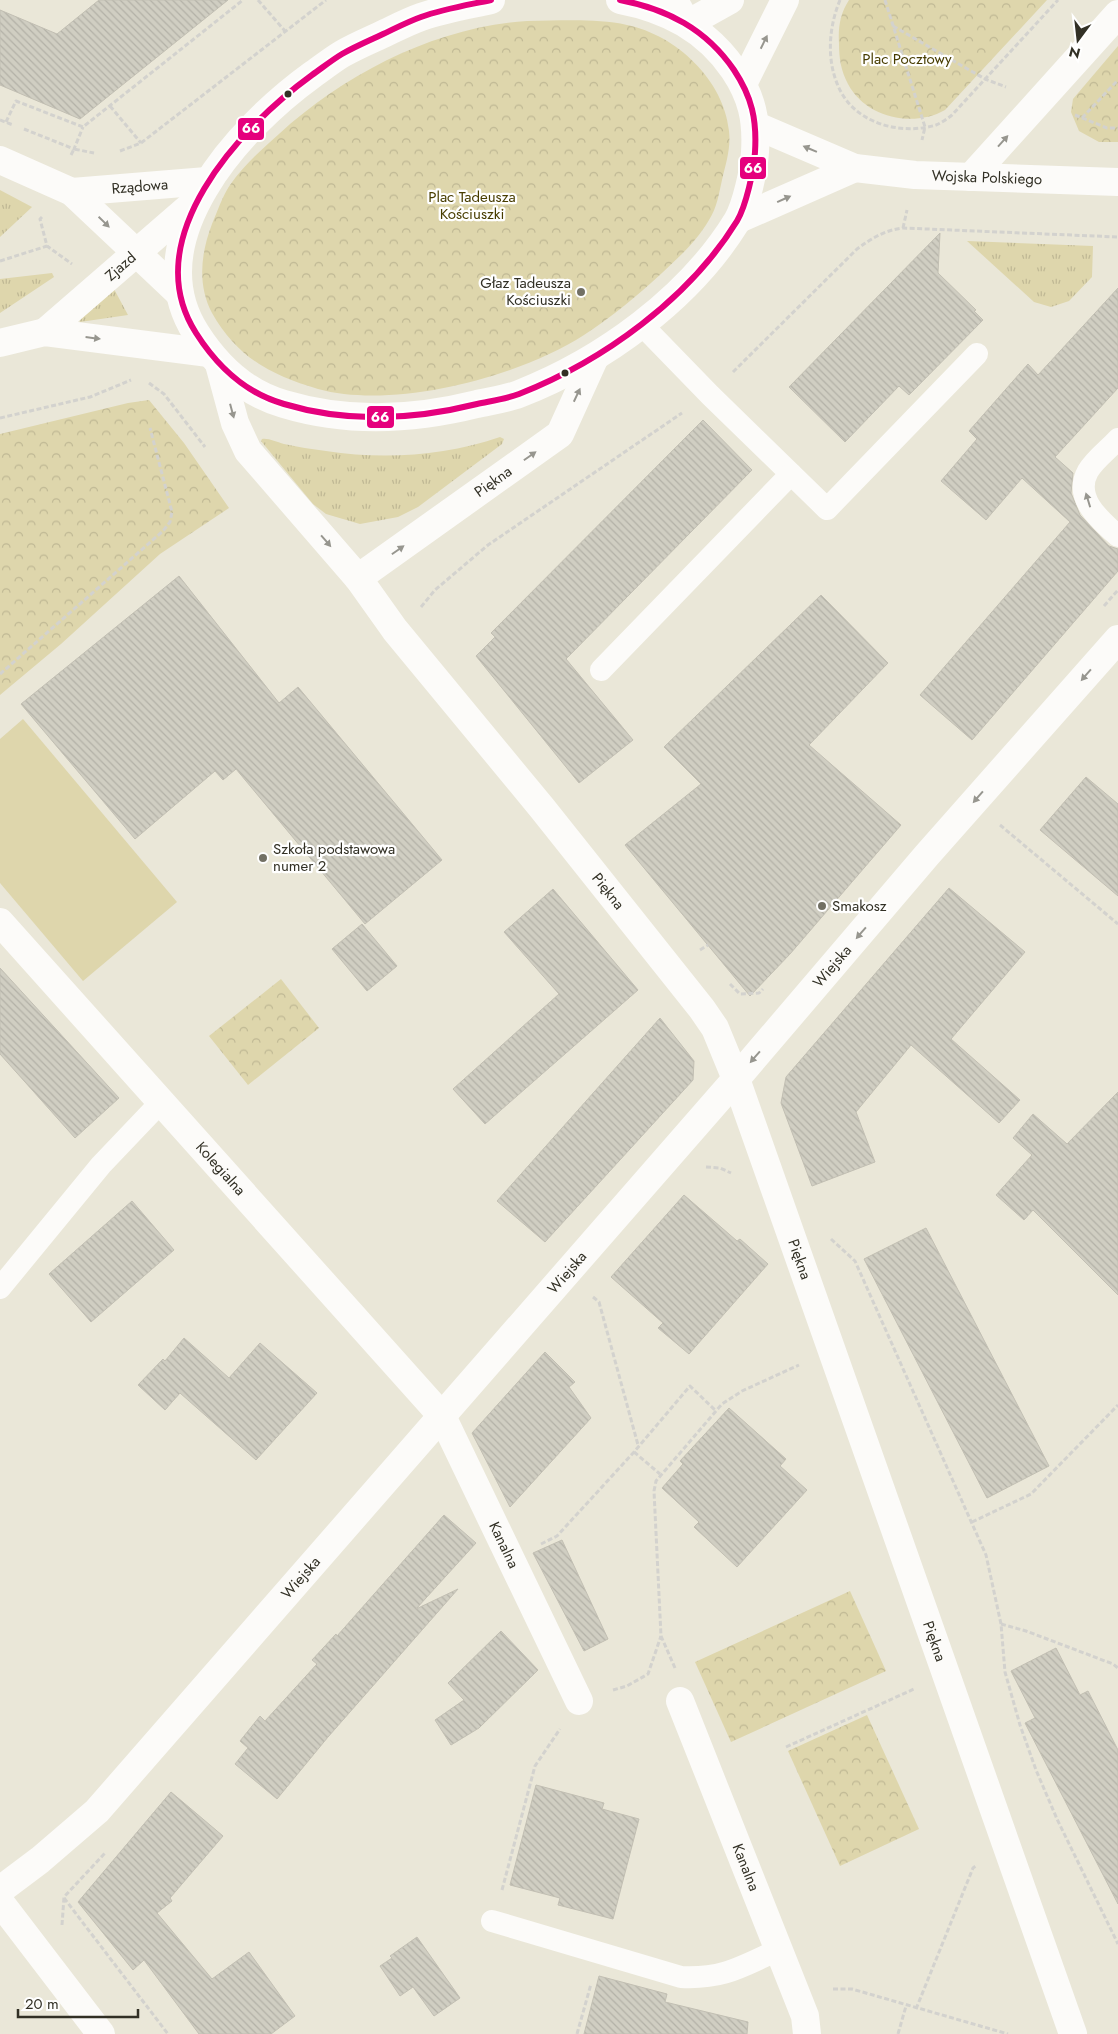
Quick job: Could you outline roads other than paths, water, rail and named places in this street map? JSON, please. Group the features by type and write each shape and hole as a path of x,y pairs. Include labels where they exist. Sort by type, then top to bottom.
{"street":[{"path":"491,0 421,17 340,54 284,95 250,128 202,191 184,236 179,260 179,293 188,321 214,359 236,381 262,397 283,404 346,417 402,418 454,410 517,394 595,358 642,325 700,270 739,218 754,168 756,126 743,84 726,59 707,39 688,24 648,6 620,0"},
{"path":"674,0 688,24"},
{"path":"688,24 730,0"},
{"path":"743,84 785,0"},
{"path":"971,177 1118,14"},
{"name":"Wojska Polskiego","path":"756,126 855,168 915,175 1118,182"},
{"name":"Rządowa","path":"0,160 64,188 179,293"},
{"name":"Wojska Polskiego","path":"739,218 855,168"},
{"name":"Rządowa","path":"64,188 202,191"},
{"name":"Zjazd","path":"45,332 137,253 202,191"},
{"name":"Zjazd","path":"0,343 45,332 214,359"},
{"name":"Piękna","path":"358,578 560,434 595,358"},
{"name":"Piękna","path":"214,359 235,423 248,451 358,578 395,630 548,816 716,1028 736,1079 1073,2034"},
{"name":"Wiejska","path":"0,1890 40,1860 97,1811 736,1079 927,855 1118,638"},
{"name":"Kolegialna","path":"0,922 442,1416"},
{"name":"Kanalna","path":"442,1416 579,1701"},
{"name":"Kanalna","path":"680,1701 805,2016 807,2034"},
{"path":"0,1902 101,2034"}],"lane":[{"path":"642,325 710,395 827,508 977,354"},
{"path":"1118,439 1089,470 1084,482 1087,502 1093,514 1118,536"},
{"path":"601,670 791,474"},
{"path":"0,1288 101,1165 161,1102"},
{"path":"492,1922 668,1975 702,1978 725,1974 778,1950"}],"place":[{"name":"Głaz Tadeusza Kościuszki","path":"581,292"},
{"name":"Szkoła podstawowa numer 2","path":"263,858"},
{"name":"Smakosz","path":"822,906"}],"park label":[{"name":"Plac Pocztowy","path":"907,59"},
{"name":"Plac Tadeusza Kościuszki","path":"472,206"}]}
